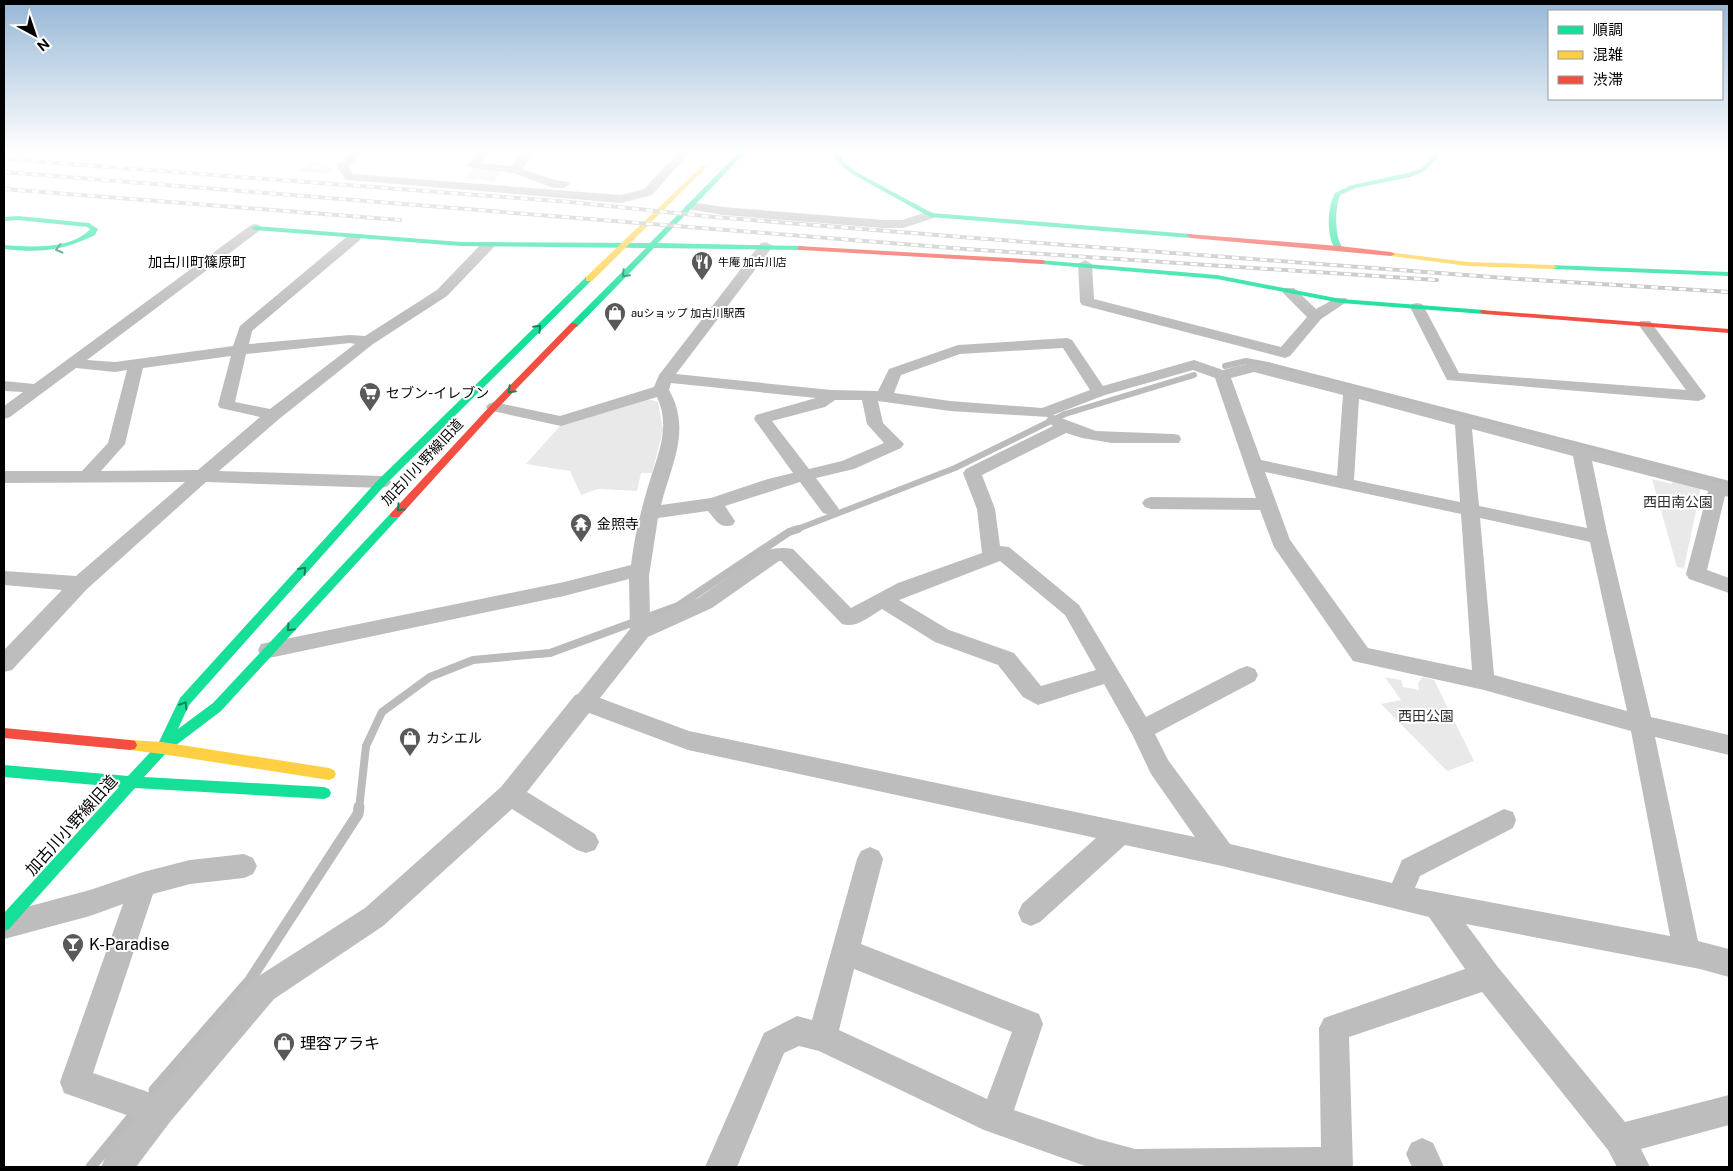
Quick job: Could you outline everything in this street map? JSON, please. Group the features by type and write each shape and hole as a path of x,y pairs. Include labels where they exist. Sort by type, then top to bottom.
{"street":[{"name":"加古川小野線旧道","path":"162,748 184,702 382,482 664,206"},
{"path":"691,206 723,211 884,224 903,224 930,215 1339,248 1468,264 1729,274"},
{"name":"加古川小野線旧道","path":"4,925 162,748 217,706 494,407 691,206"},
{"path":"913,206 930,215"},
{"path":"1332,206 1335,243 1339,248"},
{"path":"4,219 18,218 72,223 89,225 94,229 92,233 58,250 47,251 4,247"},
{"path":"4,414 256,228 355,237 488,245 620,247 653,245 766,246 1085,264 1217,277 1341,301 1729,331"},
{"path":"273,415 226,406 245,329 355,237"},
{"path":"4,664 80,584 202,476 273,415 368,341 442,293 488,245"},
{"path":"663,384 766,246"},
{"path":"1085,264 1087,302 1285,352 1314,316 1326,307 1341,301"},
{"path":"1289,291 1306,304 1314,316"},
{"path":"1417,307 1453,377 1698,396 1645,324"},
{"path":"73,363 115,367 240,350 350,339 368,341"},
{"path":"650,512 713,504 804,475 848,465 895,444 875,424 877,396 895,372 958,350 1067,343 1099,392"},
{"path":"85,478 116,444 136,364"},
{"path":"494,407 561,420 663,384 832,395 877,396 950,406 1044,413 1099,392 1194,366 1222,375 1254,367 1723,489 1696,574 1729,586"},
{"path":"1222,375 1281,542 1362,655 1484,681 1641,724 1729,745"},
{"path":"641,631 637,608 639,570 650,512 672,433 672,417 663,384"},
{"path":"4,386 38,389"},
{"path":"1345,483 1351,393"},
{"path":"830,509 762,419 819,404 832,395"},
{"path":"1044,413 1064,427 1098,438 1132,430 1173,438"},
{"path":"1463,422 1484,681"},
{"path":"992,557 986,509 972,473 1064,427"},
{"path":"1581,451 1598,537 1641,724 1687,953"},
{"path":"1253,464 1598,537"},
{"path":"4,478 202,476 382,482"},
{"path":"1151,503 1268,504"},
{"path":"713,504 726,521"},
{"path":"117,1167 159,1111 264,989 374,917 510,795 641,631 705,603 774,555 786,554 848,619 905,588 1002,552 1072,610 1142,730 1159,767 1222,854"},
{"path":"269,650 564,589 639,570"},
{"path":"4,578 80,584"},
{"path":"882,599 942,636 973,649 1006,659 1031,691 1038,696 1109,674"},
{"path":"1142,730 1247,675"},
{"path":"583,702 688,740 1222,854 1438,906 1687,953 1729,964"},
{"path":"4,733 162,748 330,774"},
{"path":"4,770 131,782 324,793"},
{"path":"510,795 586,842"},
{"path":"1399,896 1411,868 1504,820"},
{"path":"1030,912 1121,832"},
{"path":"822,1037 870,859"},
{"path":"4,925 90,903 143,884 190,872 244,866"},
{"path":"143,884 74,1082 159,1111"},
{"path":"1438,906 1487,976 1619,1139 1634,1167"},
{"path":"844,951 1029,1024 994,1118"},
{"path":"721,1167 774,1043 797,1031 822,1037 994,1118 1098,1155 1135,1166 1337,1165 1334,1028 1487,976"},
{"path":"1619,1139 1729,1110"}],"green space":[{"path":"648,399 658,402 663,430 652,473 641,473 637,491 598,489 581,495 570,471 526,464 560,426"},
{"name":"西田南公園","path":"1652,479 1672,484 1673,480 1701,487 1684,568 1677,567"},
{"name":"西田公園","path":"1385,677 1401,680 1403,687 1419,690 1418,683 1423,677 1434,680 1474,761 1447,771 1381,704 1401,700"}],"waterway":[{"path":"1225,366 1246,361 1268,365 1729,484"},
{"path":"795,530 955,468 1065,414 1194,375"},
{"path":"359,809 366,746 382,712 430,677 473,660 550,653 678,606 789,532 795,530"},
{"path":"154,1090 250,980 358,814 359,807"},
{"path":"91,1167 132,1117"}],"railway":[{"path":"217,206 400,220"},
{"path":"424,206 965,249 1437,280"},
{"path":"605,206 714,217 974,238 1518,279 1729,292"}],"traffic: fast":[{"path":"574,325 691,206"},
{"path":"913,206 930,215 1191,236"},
{"path":"1332,206 1335,243 1339,248"},
{"path":"4,219 18,218 89,225 94,229 92,233 80,239 50,249 4,247"},
{"path":"255,228 461,244 529,246 724,245 801,248"},
{"path":"1042,262 1217,277 1341,301 1484,312"},
{"path":"1553,267 1729,274"},
{"path":"164,745 184,702 382,482 589,279"},
{"path":"4,924 162,748 217,707 395,515"},
{"path":"4,771 131,782 324,793"}],"traffic: slow":[{"path":"589,279 664,206"},
{"path":"1391,254 1468,264 1553,267"},
{"path":"130,745 162,748 329,774"}],"traffic: jam":[{"path":"1191,236 1391,254"},
{"path":"801,248 1042,262"},
{"path":"1484,312 1729,331"},
{"path":"395,515 494,407 574,325"},
{"path":"4,733 130,745"}],"place":[{"name":"牛庵 加古川店","path":"702,281"},
{"name":"auショップ 加古川駅西","path":"615,332"},
{"name":"セブン-イレブン","path":"370,412"},
{"name":"金照寺","path":"581,543"},
{"name":"カシエル","path":"410,757"},
{"name":"K-Paradise","path":"73,963"},
{"name":"理容アラキ","path":"284,1062"}],"district":[{"name":"加古川町篠原町","path":"197,262"}]}
